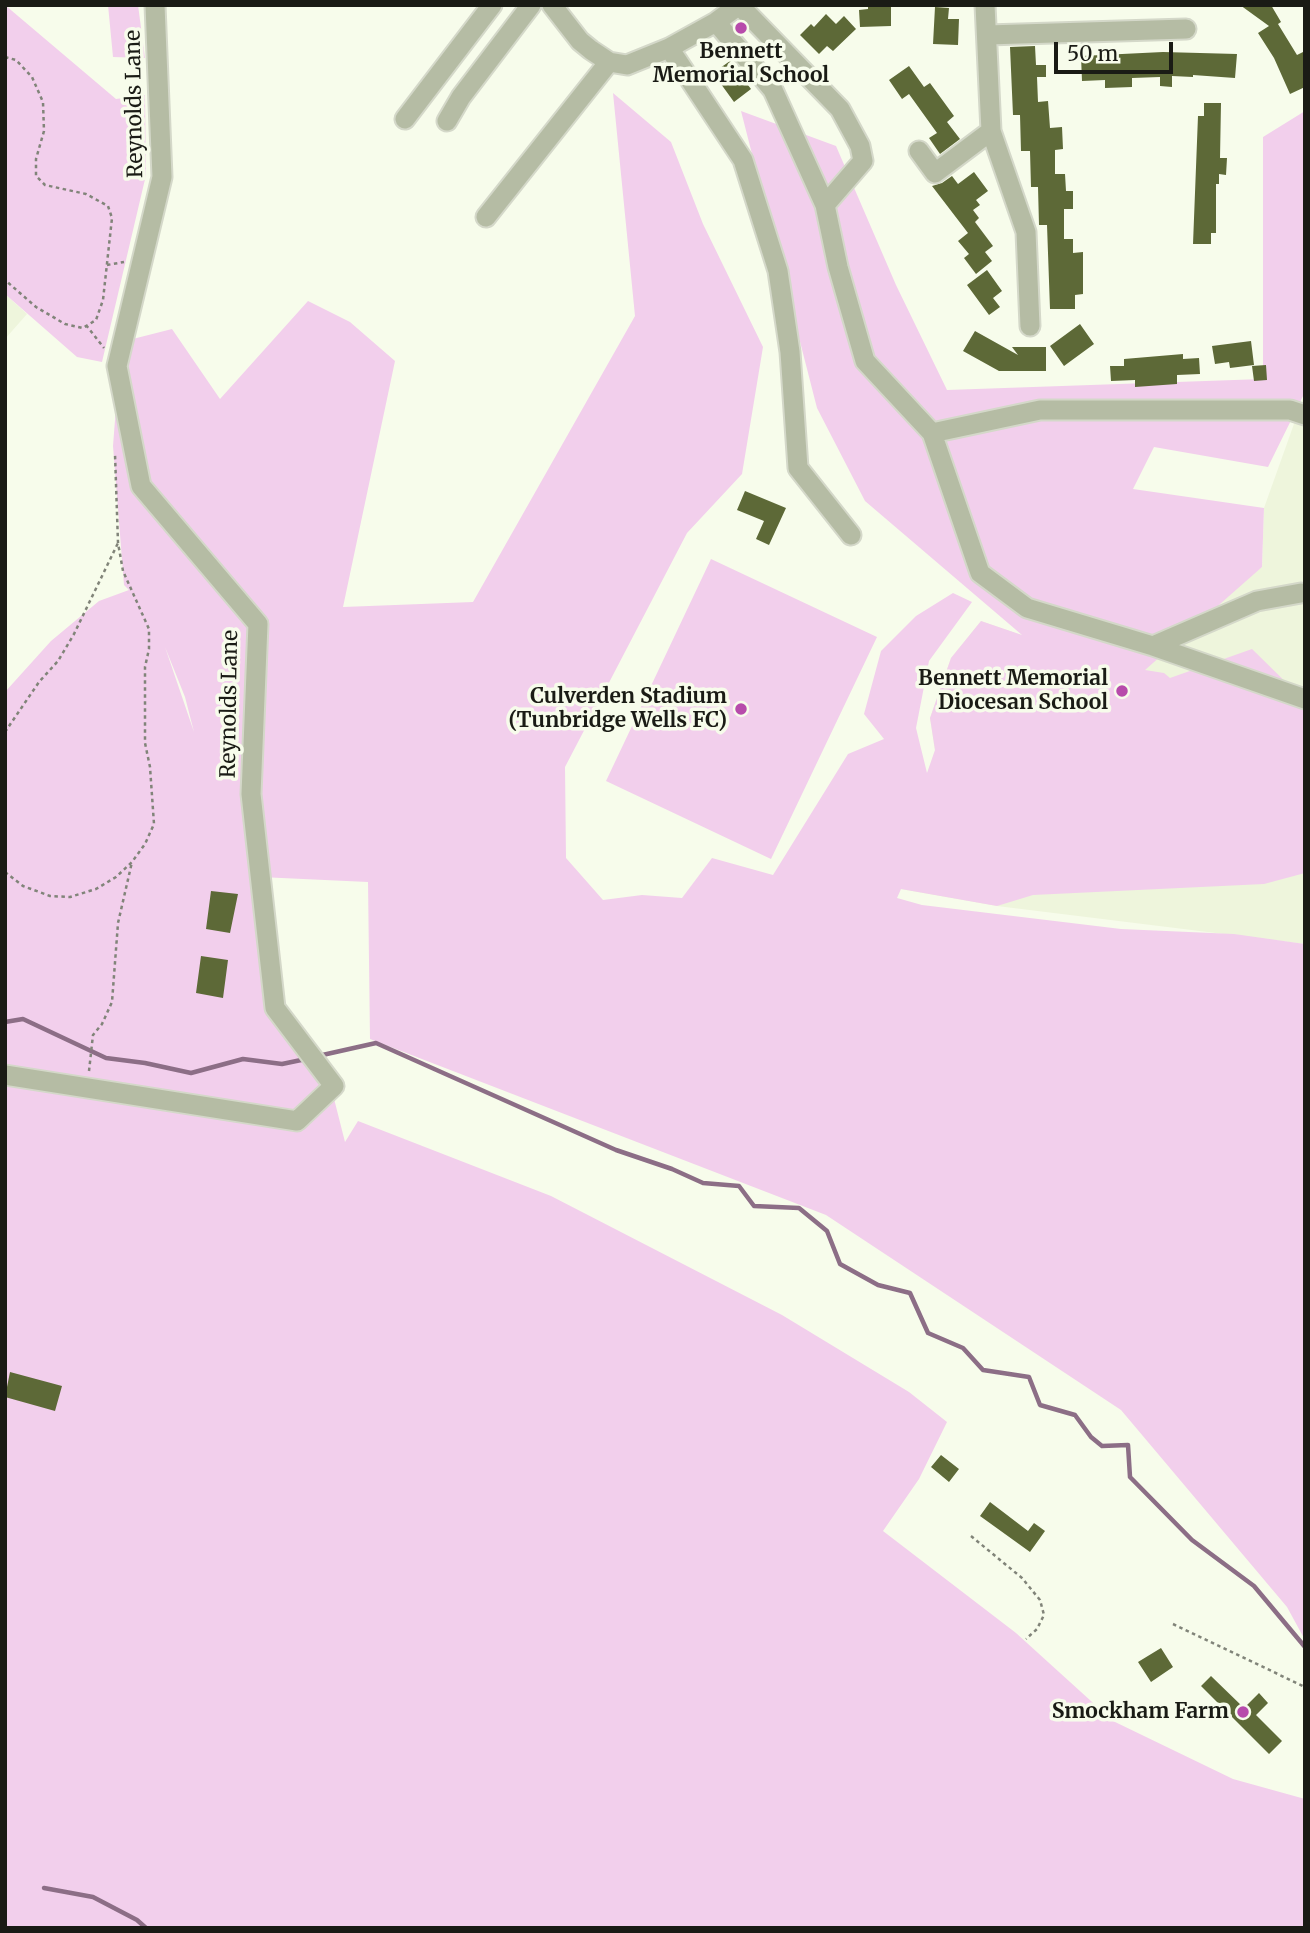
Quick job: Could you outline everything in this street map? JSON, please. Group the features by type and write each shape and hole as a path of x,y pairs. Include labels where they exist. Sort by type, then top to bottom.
{"street":[{"name":"Reynolds Lane","path":"5,1075 297,1121 334,1086 275,1008 251,794 258,624 141,486 117,366 162,177 155,5"},
{"path":"405,119 492,5"},
{"path":"447,121 461,96 531,5"},
{"path":"552,5 580,41 609,62 627,65 669,48 716,22 739,5 840,109 860,146 863,161 825,205"},
{"path":"985,5 991,131 1026,232 1030,326"},
{"path":"716,22 774,90 825,205 838,267 865,361 932,433 979,573 1027,608 1153,646 1305,699"},
{"path":"987,35 1186,29"},
{"path":"669,48 743,160 778,271 790,352 798,468 851,535"},
{"path":"486,217 609,62"},
{"path":"919,151 935,173 991,131"},
{"path":"932,433 1040,410 1290,410 1305,415"},
{"path":"1153,646 1257,601 1301,593"}],"path":[{"path":"5,57 16,60 32,77 43,102 44,131 36,159 36,176 45,186 86,194 108,206 112,218 103,300 96,320 83,328 65,324 36,307 5,280"},
{"path":"5,732 39,682 58,661 118,543 123,571 149,629 145,667 145,743 150,767 154,824 145,844 132,862 116,877 70,897 50,896 23,886 5,872"},
{"path":"89,1058 93,1035 102,1024 112,1002 117,923 132,862"},
{"path":"971,1536 1022,1578 1040,1600 1044,1615 1037,1629 1026,1639"},
{"path":"1173,1623 1305,1687"}],"shaded area":[{"path":"5,5 116,99 145,95 146,175 102,362 77,357 5,294"},
{"path":"108,5 138,5 145,58 113,57"},
{"path":"613,93 671,142 703,224 763,347 742,474 687,533 565,767 566,858 603,900 642,895 682,898 712,858 773,875 848,754 884,739 864,714 881,651 916,616 953,593 972,602 929,661 916,728 927,773 935,750 930,718 951,658 981,621 1022,635 865,501 817,408 741,111 836,146 896,285 947,390 1263,379 1263,137 1305,111 1305,392 1268,467 1154,447 1133,489 1264,508 1262,567 1145,670 1164,673 1170,678 1252,649 1305,701 1305,873 1264,884 1033,895 997,906 901,889 897,898 922,905 1121,929 1234,934 1305,944 1305,1640 1287,1607 1121,1410 826,1215 370,1039 368,882 260,877 291,1029 329,1079 345,1142 358,1121 551,1196 782,1315 909,1392 947,1422 919,1479 883,1531 1016,1633 1113,1721 1233,1779 1305,1799 1305,1928 5,1928 5,692 51,641 99,601 129,590 124,585 113,446 121,342 172,329 220,399 308,301 350,322 395,361 343,607 473,602 635,316","holes":["165,647 185,697 194,732"]},
{"path":"5,294 27,314 5,339"},
{"name":"Bennett Memorial Diocesan School","path":"1305,393 1305,944 997,906 889,887 935,751 930,718 951,658 981,621 1107,665 1262,567 1264,508"},
{"name":"Culverden Stadium (Tunbridge Wells FC)","path":"711,559 877,637 771,859 606,781"}],"building":[{"path":"868,5 891,5 891,26 860,27 859,10 868,9"},
{"path":"1240,5 1271,5 1281,22 1278,24 1297,55 1305,51 1305,87 1290,94 1274,58 1258,33 1269,26"},
{"path":"935,7 949,8 948,19 959,19 958,45 933,44"},
{"path":"826,14 836,24 844,16 856,29 833,51 827,46 819,54 800,35 811,24 814,27"},
{"path":"1035,46 1036,65 1046,65 1046,77 1037,77 1038,102 1048,101 1050,128 1062,127 1063,149 1055,150 1055,174 1065,174 1066,191 1073,191 1073,209 1064,209 1064,239 1073,239 1073,253 1083,252 1083,294 1075,295 1075,309 1050,309 1047,225 1039,225 1038,187 1031,187 1030,151 1021,151 1020,115 1013,115 1010,47"},
{"path":"1163,52 1237,54 1235,78 1172,76 1172,87 1160,86 1160,77 1132,78 1132,87 1105,88 1105,80 1082,81 1081,56"},
{"path":"730,61 751,89 734,102 713,73"},
{"path":"909,66 924,87 930,83 954,116 947,122 960,139 940,154 929,138 937,133 909,94 902,99 889,80"},
{"path":"1204,103 1221,103 1220,158 1227,158 1226,175 1219,174 1219,184 1216,184 1216,233 1211,233 1211,244 1193,244 1198,116 1204,116"},
{"path":"974,172 988,191 976,200 980,205 973,210 979,218 975,222 993,246 985,252 992,261 976,274 964,258 969,254 958,241 968,233 932,186 952,176 958,184"},
{"path":"987,270 1002,291 993,298 1000,307 989,315 967,285"},
{"path":"1080,324 1094,344 1064,366 1050,346"},
{"path":"975,331 1018,355 1012,347 1046,347 1046,371 999,371 963,351"},
{"path":"1251,341 1254,365 1230,368 1229,362 1215,364 1212,346"},
{"path":"1183,354 1183,359 1199,358 1200,374 1177,375 1177,384 1135,387 1135,380 1111,381 1110,366 1124,366 1124,359"},
{"path":"1266,365 1267,380 1254,381 1252,366"},
{"path":"745,491 786,508 769,545 756,539 764,521 737,510"},
{"path":"211,891 238,894 230,933 206,929"},
{"path":"201,956 228,960 223,998 196,993"},
{"path":"10,1372 62,1386 55,1411 5,1397"},
{"path":"941,1455 959,1469 949,1482 931,1467"},
{"path":"990,1502 1028,1531 1034,1523 1045,1531 1030,1552 980,1516"},
{"path":"1161,1648 1173,1667 1151,1682 1138,1662"},
{"name":"Smockham Farm","path":"1211,1676 1244,1708 1259,1693 1268,1703 1256,1715 1282,1741 1269,1754 1201,1686"}],"waterway":[{"path":"5,1022 23,1019 106,1058 191,1073 243,1059 282,1064 306,1059"},
{"path":"318,1056 376,1043 616,1150 703,1183 739,1186 754,1206 799,1208 827,1231 840,1264 878,1285 910,1293 928,1333 963,1348 983,1370 1029,1377 1040,1405 1075,1415 1091,1437 1102,1446 1128,1445 1130,1477 1192,1540 1254,1586 1305,1647"},
{"path":"44,1888 93,1897 137,1920 146,1928"}],"place":[{"name":"Bennett Memorial School","path":"741,28"},
{"name":"Bennett Memorial Diocesan School","path":"1122,691"},
{"name":"Culverden Stadium (Tunbridge Wells FC)","path":"741,709"},
{"name":"Smockham Farm","path":"1243,1712"}]}
